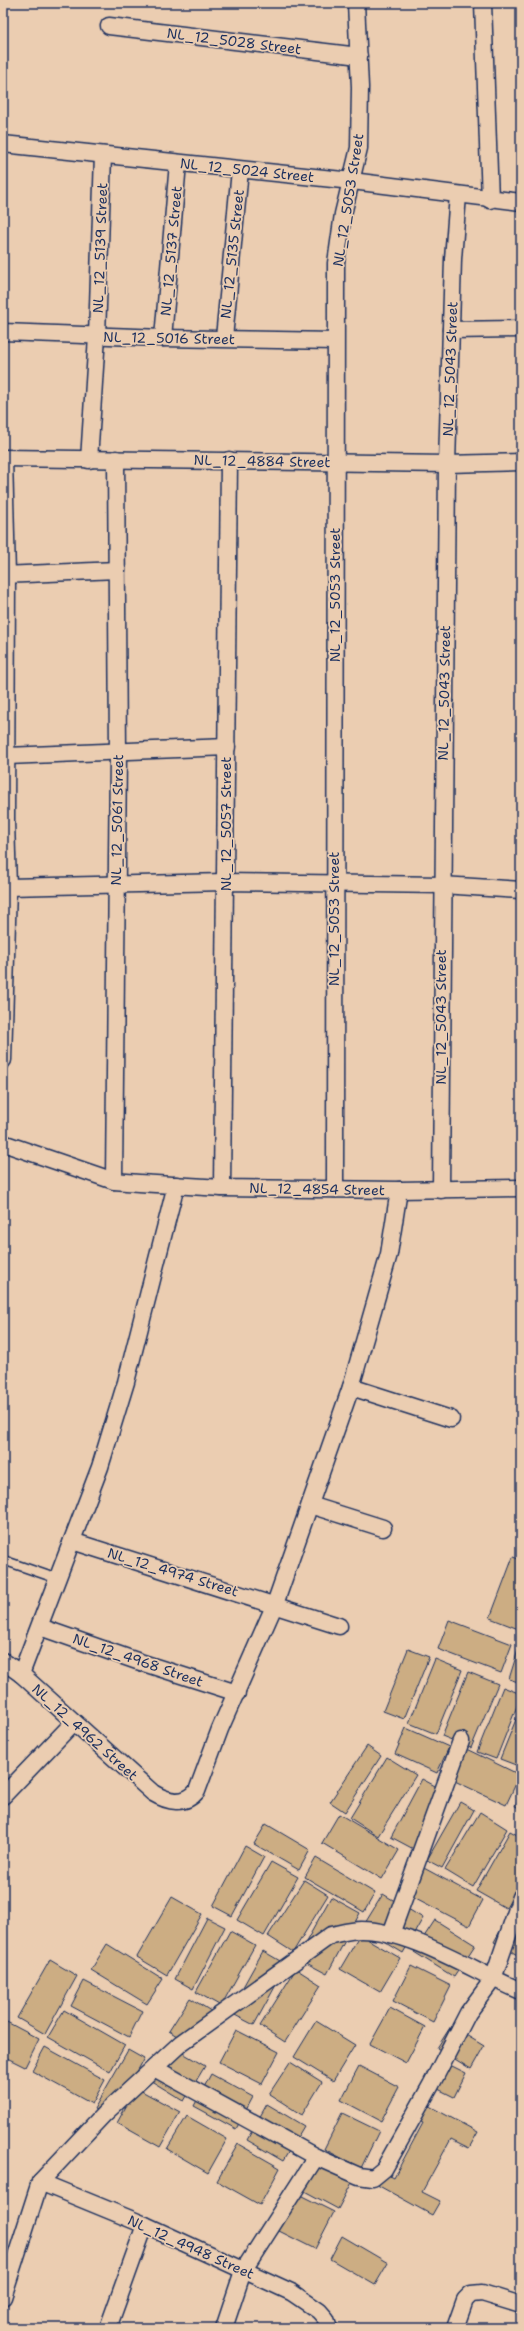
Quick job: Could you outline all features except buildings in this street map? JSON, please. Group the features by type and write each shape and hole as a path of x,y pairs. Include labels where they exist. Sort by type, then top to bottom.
{"street":[{"name":"NL_12_5053 Street","path":"335,1189 334,884 336,263 343,214 352,182 359,148 359,56 356,3"},
{"path":"483,3 490,200"},
{"name":"NL_12_5028 Street","path":"109,26 359,56"},
{"name":"NL_12_5024 Street","path":"3,144 352,182 490,200 521,202"},
{"name":"NL_12_5139 Street","path":"89,460 97,336 103,155"},
{"name":"NL_12_5137 Street","path":"163,338 178,163"},
{"name":"NL_12_5135 Street","path":"224,338 240,170"},
{"name":"NL_12_5043 Street","path":"441,1190 442,885 447,464 453,259 458,195"},
{"path":"451,330 521,329"},
{"name":"NL_12_5016 Street","path":"3,332 163,338 335,341"},
{"path":"3,458 5,575 4,698 7,756 4,821 8,887 4,929 3,1052"},
{"name":"NL_12_4884 Street","path":"3,458 447,464 521,462"},
{"name":"NL_12_5061 Street","path":"114,1181 118,753 116,460"},
{"name":"NL_12_5057 Street","path":"222,1188 229,460"},
{"path":"5,575 117,570"},
{"path":"7,756 226,748"},
{"path":"8,887 116,886 226,882 442,885 521,890"},
{"name":"NL_12_4854 Street","path":"3,1143 114,1181 222,1188 441,1190 521,1188"},
{"path":"22,1674 100,1467 126,1382 176,1185"},
{"path":"237,1693 275,1604 351,1387 389,1254 399,1190"},
{"path":"351,1387 451,1419"},
{"path":"310,1505 383,1528"},
{"name":"NL_12_4974 Street","path":"72,1541 275,1604 339,1626"},
{"name":"NL_12_4968 Street","path":"40,1626 137,1661 237,1693"},
{"name":"NL_12_4962 Street","path":"3,1661 22,1674 153,1793 169,1800 186,1801 197,1791 220,1729 237,1693"},
{"path":"3,1796 74,1722"},
{"path":"391,1934 461,1741"},
{"path":"154,2068 316,2157 359,2176 373,2178 384,2169 432,2085 468,2013 493,1979 521,1897"},
{"path":"3,2297 40,2182 104,2114 181,2043 331,1935 361,1930 391,1934 438,1951 521,1992"},
{"path":"224,2328 243,2271 316,2157"},
{"name":"NL_12_4948 Street","path":"40,2182 145,2225 291,2292 319,2311 326,2318 329,2328"},
{"path":"108,2328 145,2225"},
{"path":"455,2328 465,2300 471,2294 482,2293 521,2305"}],"lane":[{"path":"3,1560 58,1579"}]}
